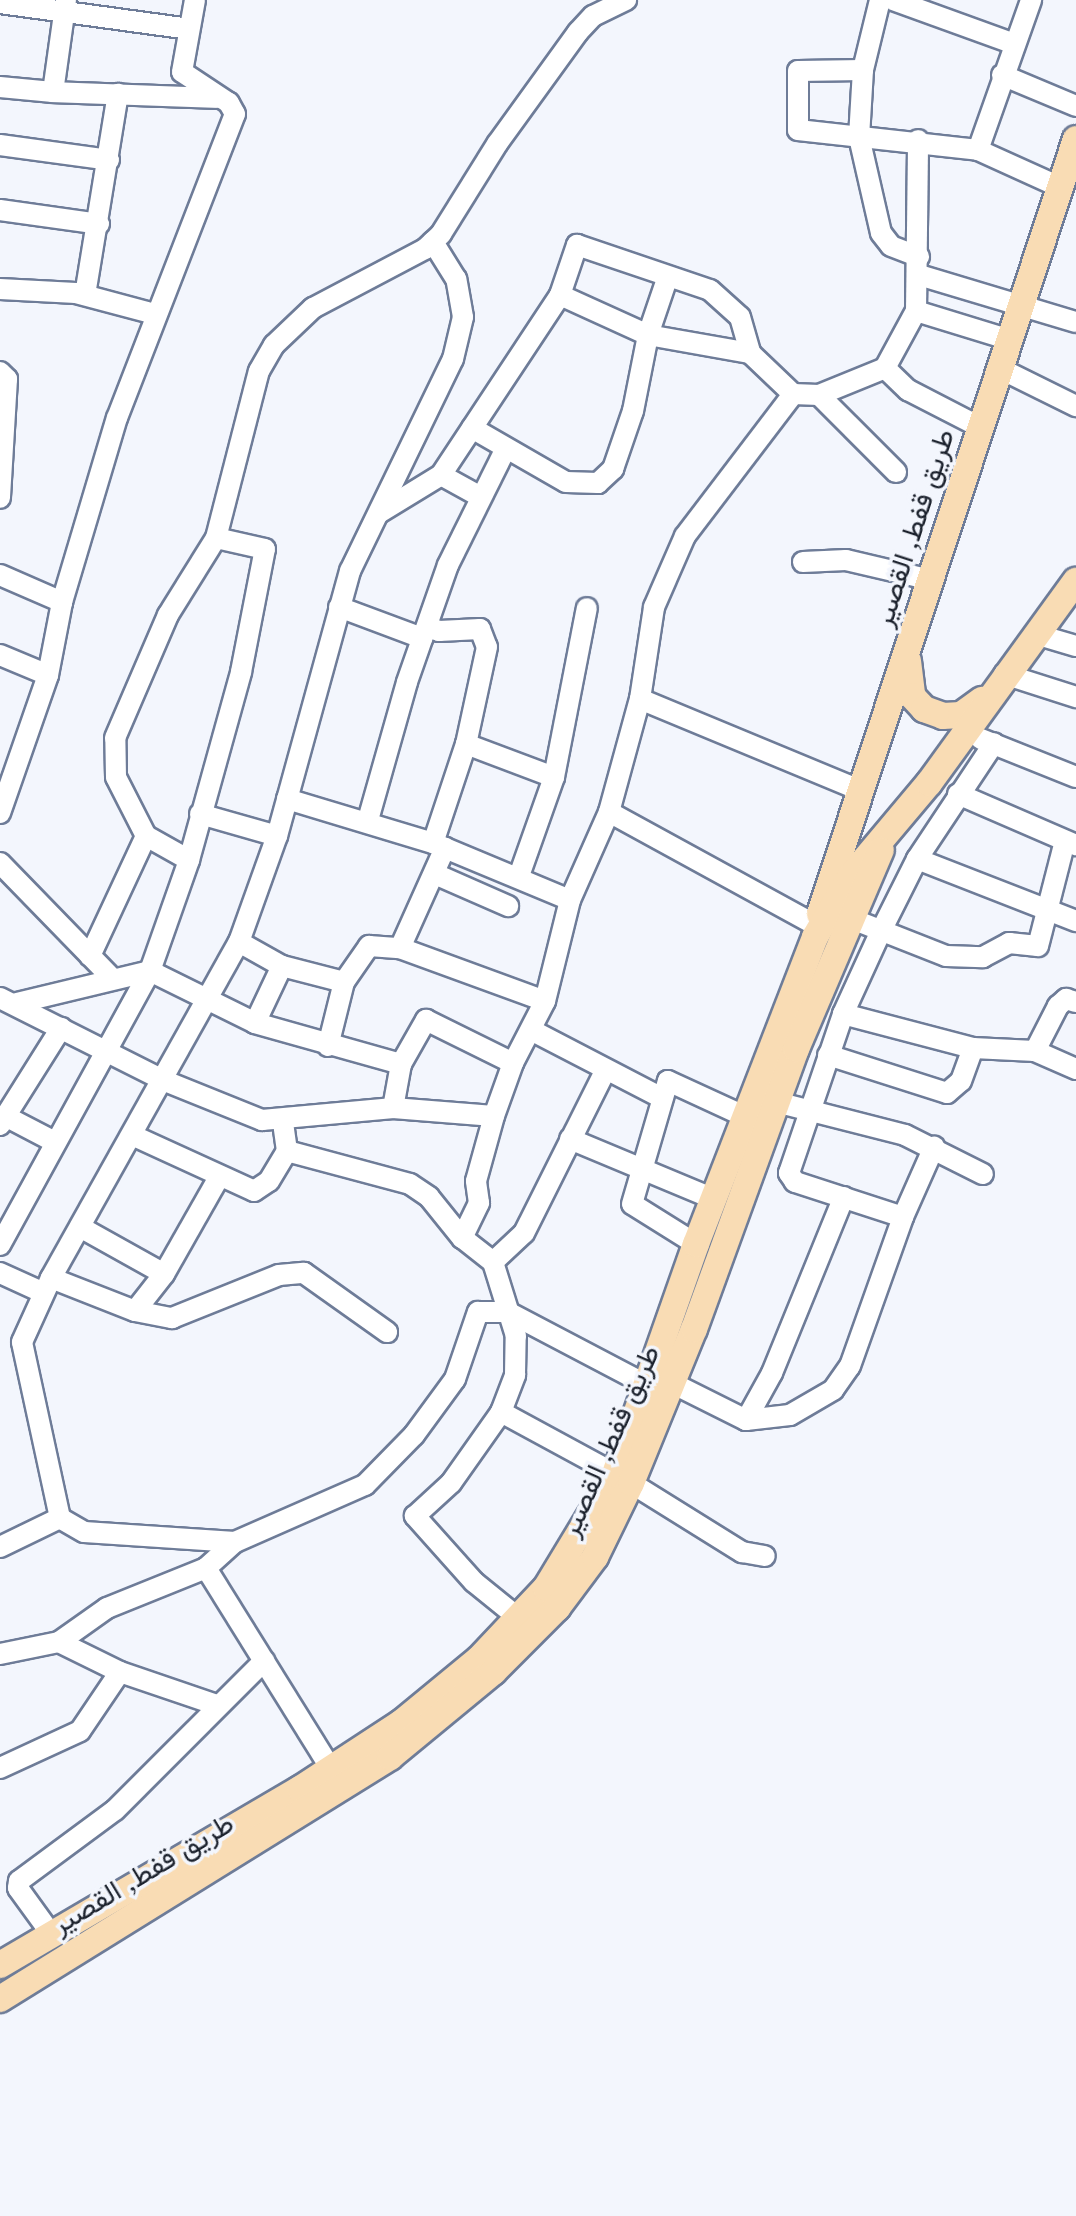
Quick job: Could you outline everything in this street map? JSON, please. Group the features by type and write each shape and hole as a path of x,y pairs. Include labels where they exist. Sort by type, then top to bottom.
{"main road":[{"name":"طريق قفط, القصير","path":"658,1384 696,1244 816,932 857,789 911,642 1076,139"},
{"name":"طريق قفط, القصير","path":"816,932 850,877 886,835 1076,581"},
{"path":"911,642 906,677 924,709 943,716 961,715 1000,681"},
{"name":"طريق قفط, القصير","path":"0,1965 390,1757 534,1633 595,1557 658,1384 886,835"},
{"name":"طريق قفط, القصير","path":"0,1999 266,1824 331,1769 401,1723 521,1620 623,1479"}],"street":[{"path":"0,813 9,767 48,675 62,602 117,418 235,114 223,98 182,72 195,0"},
{"path":"189,860 146,836 116,777 115,738 168,615 216,538 259,371 274,345 313,308 433,242 578,32 593,16 626,0"},
{"path":"880,0 863,70 859,137 871,208 885,241 919,266 1076,322"},
{"path":"893,0 1012,43"},
{"path":"978,150 1012,43 1031,0"},
{"path":"0,3 66,5 189,29"},
{"path":"53,92 66,5"},
{"path":"863,70 798,71 798,130 918,140 978,150 1060,187"},
{"path":"1002,75 1076,106"},
{"path":"0,87 223,98"},
{"path":"85,295 118,94"},
{"path":"379,513 441,475 560,295 577,245 667,279 710,290 733,307 750,353 793,394 819,395 885,368 916,311 919,266 918,140"},
{"path":"0,145 109,160"},
{"path":"0,210 99,224"},
{"path":"235,1542 84,1532 60,1518 21,1348 47,1285 165,1081 206,997 239,942 277,836 339,607 402,458 439,394 463,317 456,279 433,242"},
{"path":"472,428 505,450 566,482 598,483 613,469 633,411 648,335 667,279"},
{"path":"0,289 85,295 155,314"},
{"path":"560,295 648,335 750,353"},
{"path":"916,311 1010,340"},
{"path":"885,368 908,390 980,427"},
{"path":"1001,369 1076,406"},
{"path":"0,372 7,379 0,498"},
{"path":"462,1238 479,1203 476,1181 494,1116 513,1063 545,1001 570,900 609,812 640,699 654,607 685,536 793,394"},
{"path":"819,395 896,472"},
{"path":"368,820 424,632 479,496 505,450"},
{"path":"441,475 479,496"},
{"path":"0,1245 150,971 189,860 200,814 225,740 265,549 216,538"},
{"path":"803,562 846,560 931,580"},
{"path":"0,575 62,602"},
{"path":"339,607 424,632 480,629 486,635 466,744 439,846 435,874 400,948"},
{"path":"519,876 554,777 587,608"},
{"path":"1035,634 1076,646"},
{"path":"0,655 48,675"},
{"path":"1000,681 1076,697"},
{"path":"640,699 857,789"},
{"path":"962,733 1076,777"},
{"path":"903,1217 790,1178 809,1111 843,1014 881,931 917,859 994,743"},
{"path":"466,744 554,777"},
{"path":"852,919 946,956 983,957 1009,943 1038,946 1046,910 1072,841 958,794"},
{"path":"287,799 368,820 519,876 570,900"},
{"path":"609,812 816,932"},
{"path":"200,814 277,836"},
{"path":"90,956 146,836"},
{"path":"917,859 1076,921"},
{"path":"0,863 113,979"},
{"path":"435,874 508,906"},
{"path":"239,942 282,966 344,982"},
{"path":"328,1046 344,982 369,946 400,948 545,1001"},
{"path":"255,1023 282,966"},
{"path":"9,1000 150,971 255,1023 328,1046 401,1064"},
{"path":"1035,1051 1058,1006 1066,999 1076,1002"},
{"path":"9,1000 107,1048 165,1081 243,1114 283,1121 393,1108 494,1116"},
{"path":"843,1014 973,1048 1035,1051 1076,1069"},
{"path":"393,1108 401,1064 426,1020 513,1063"},
{"path":"55,1142 3,1121 61,1028"},
{"path":"531,1030 662,1098"},
{"path":"828,1055 947,1093 961,1081 973,1048"},
{"path":"493,1262 524,1233 605,1071"},
{"path":"696,1244 632,1204 640,1164 668,1081 744,1116"},
{"path":"776,1102 934,1147 983,1174"},
{"path":"134,1136 219,1177 259,1189 287,1151 283,1121"},
{"path":"570,1139 640,1164 714,1199"},
{"path":"1,1651 59,1642 107,1608 206,1568 235,1542 365,1485 414,1435 455,1379 476,1313 508,1312 658,1384 746,1420 790,1415 833,1390 850,1366 903,1217 934,1147"},
{"path":"287,1151 410,1184 429,1197 462,1238 493,1262 517,1357 501,1412 451,1483 415,1516 474,1582 521,1620"},
{"path":"135,1311 164,1274 219,1177"},
{"path":"746,1420 772,1373 844,1197"},
{"path":"80,1227 164,1274"},
{"path":"0,1273 158,1318 186,1314 293,1271 348,1301 387,1332"},
{"path":"501,1412 623,1479 742,1552 765,1556"},
{"path":"0,1547 60,1518"},
{"path":"206,1568 331,1769"},
{"path":"59,1642 120,1672 217,1705"},
{"path":"52,1935 18,1888 19,1881 115,1810 264,1661"},
{"path":"0,1768 80,1731 120,1672"}]}
